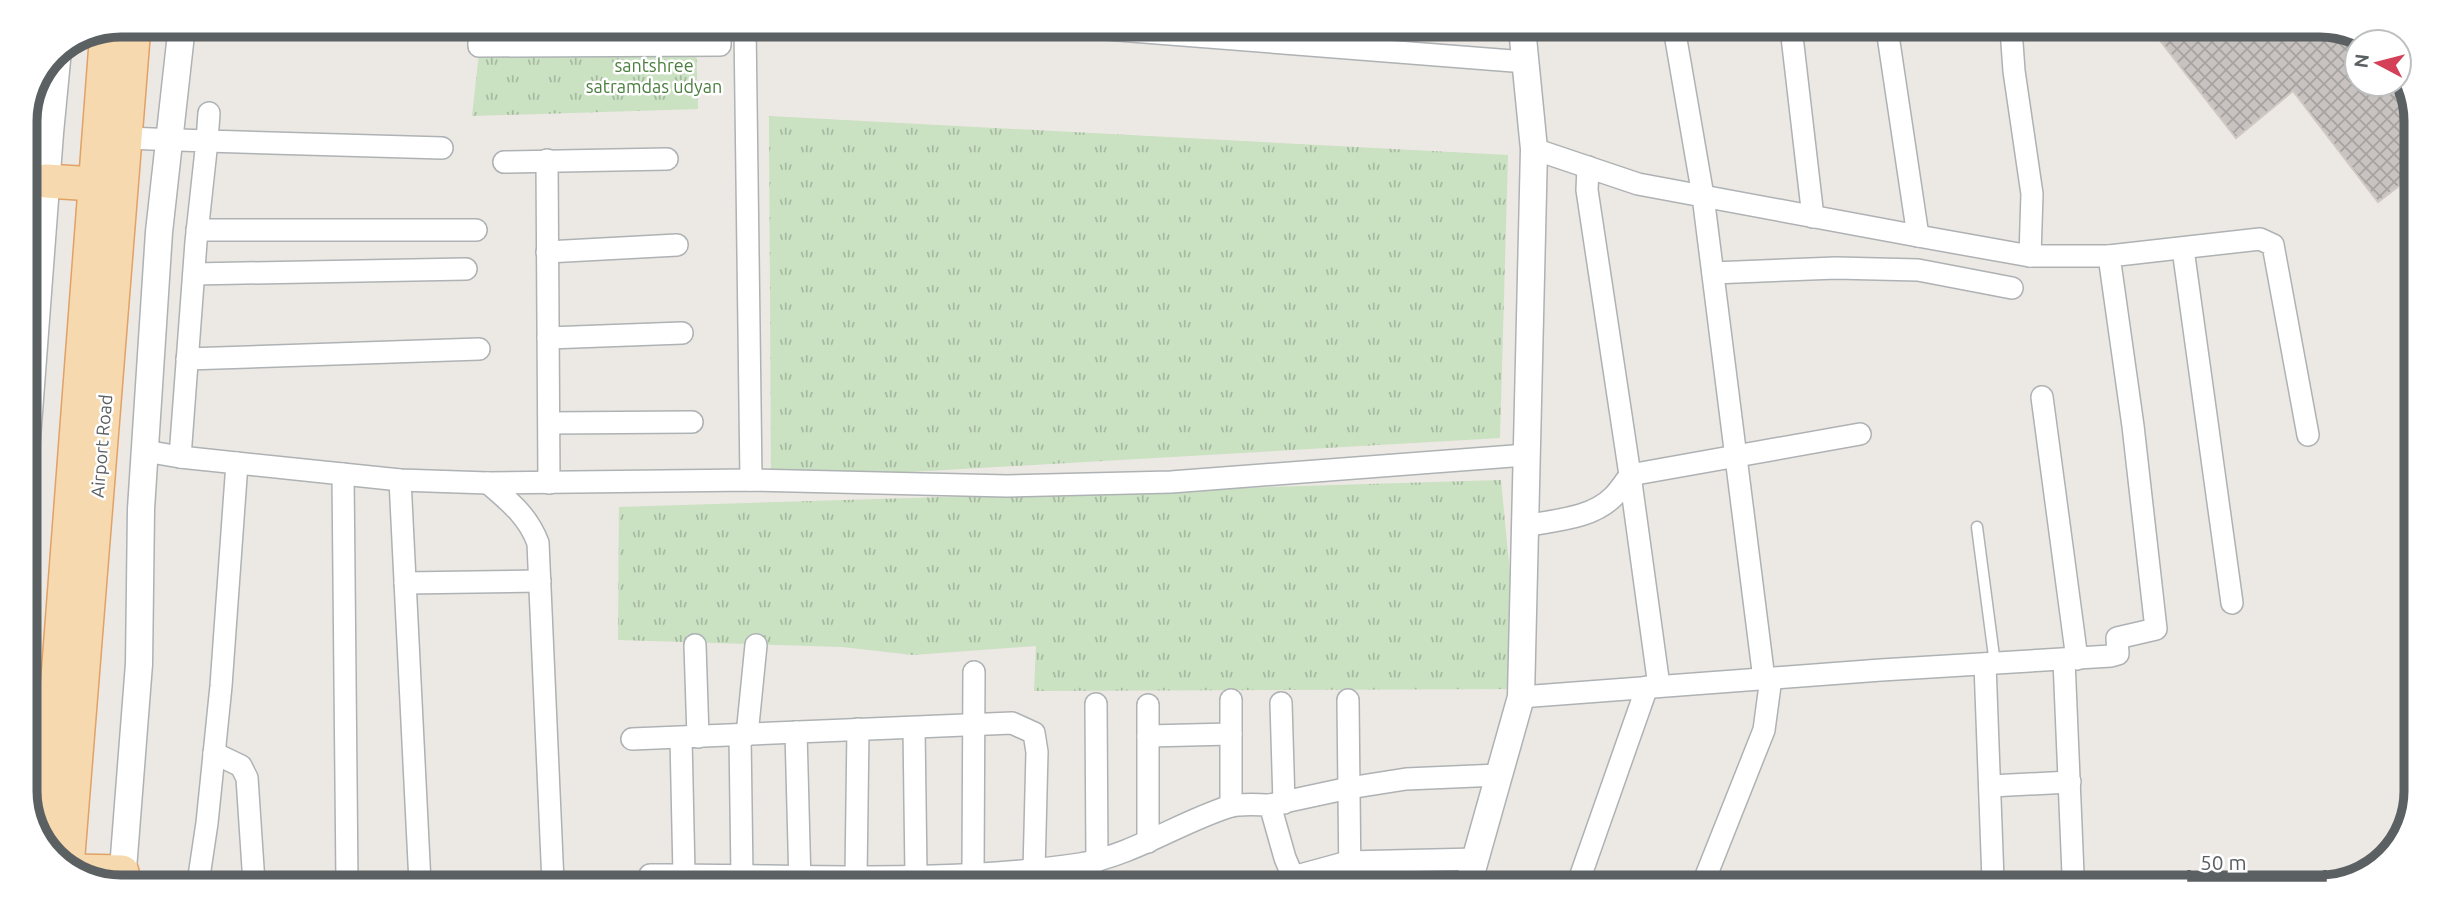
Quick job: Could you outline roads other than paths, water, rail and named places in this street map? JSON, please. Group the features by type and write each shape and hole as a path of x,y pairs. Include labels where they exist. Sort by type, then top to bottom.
{"main road":[{"name":"Airport Road","path":"69,857 133,37"},
{"name":"Airport Road","path":"47,830 106,38"},
{"path":"46,181 95,184"}],"street":[{"path":"122,875 139,664 141,509 159,232 181,37"},
{"path":"479,37 479,46 541,37"},
{"path":"655,37 720,45 720,37"},
{"path":"745,37 751,480"},
{"path":"1282,37 1526,62"},
{"path":"1471,875 1521,697 1534,149 1523,37"},
{"path":"1676,37 1703,196 1768,678 1764,730 1706,875"},
{"path":"1792,37 1812,217"},
{"path":"1888,37 1918,236"},
{"path":"2012,37 2032,194 2030,256"},
{"path":"37,286 56,67"},
{"path":"180,457 197,230 209,113"},
{"path":"125,138 442,148"},
{"path":"1534,149 1638,184 2030,256 2109,256 2260,239 2273,245 2308,435"},
{"path":"503,162 667,159"},
{"path":"547,160 549,482"},
{"path":"1581,875 1653,687 1630,475 1587,190 1588,167"},
{"path":"197,230 476,230"},
{"path":"547,252 677,245"},
{"path":"2183,249 2232,603"},
{"path":"1521,697 2118,654 2117,638 2156,629 2133,426 2109,256"},
{"path":"1713,273 1836,268 1918,270 2012,288"},
{"path":"194,274 466,269"},
{"path":"548,338 682,333"},
{"path":"187,359 479,349"},
{"path":"2042,397 2071,659 2070,782 2073,874"},
{"path":"549,423 692,422"},
{"path":"1525,526 1584,514 1602,506 1614,497 1630,475 1860,435"},
{"path":"145,452 400,480 488,483 751,480 1007,486 1171,482 1527,455"},
{"path":"199,875 214,753 237,463"},
{"path":"344,474 347,875"},
{"path":"400,480 420,875"},
{"path":"488,483 514,505 533,530 538,543 553,875"},
{"path":"405,583 540,582"},
{"path":"684,874 695,645"},
{"path":"650,875 742,875 743,736 757,645"},
{"path":"1990,664 1993,875"},
{"path":"974,672 974,873"},
{"path":"1231,700 1231,806"},
{"path":"1348,700 1349,875"},
{"path":"1281,703 1277,804 1286,875"},
{"path":"1096,705 1097,861"},
{"path":"1147,705 1148,842"},
{"path":"632,739 1012,723 1034,733 1037,752 1032,875"},
{"path":"914,728 916,875 1003,875"},
{"path":"856,875 858,729"},
{"path":"796,732 800,875"},
{"path":"1148,736 1231,734"},
{"path":"214,753 241,766 247,778 253,875"},
{"path":"1040,875 1097,861 1231,806 1277,804 1406,779 1499,775"},
{"path":"1991,786 2070,782"},
{"path":"1306,875 1348,862 1476,859"}],"lane":[{"path":"1977,527 1990,664"}],"park label":[{"name":"santshree satramdas udyan","path":"654,75"}]}
